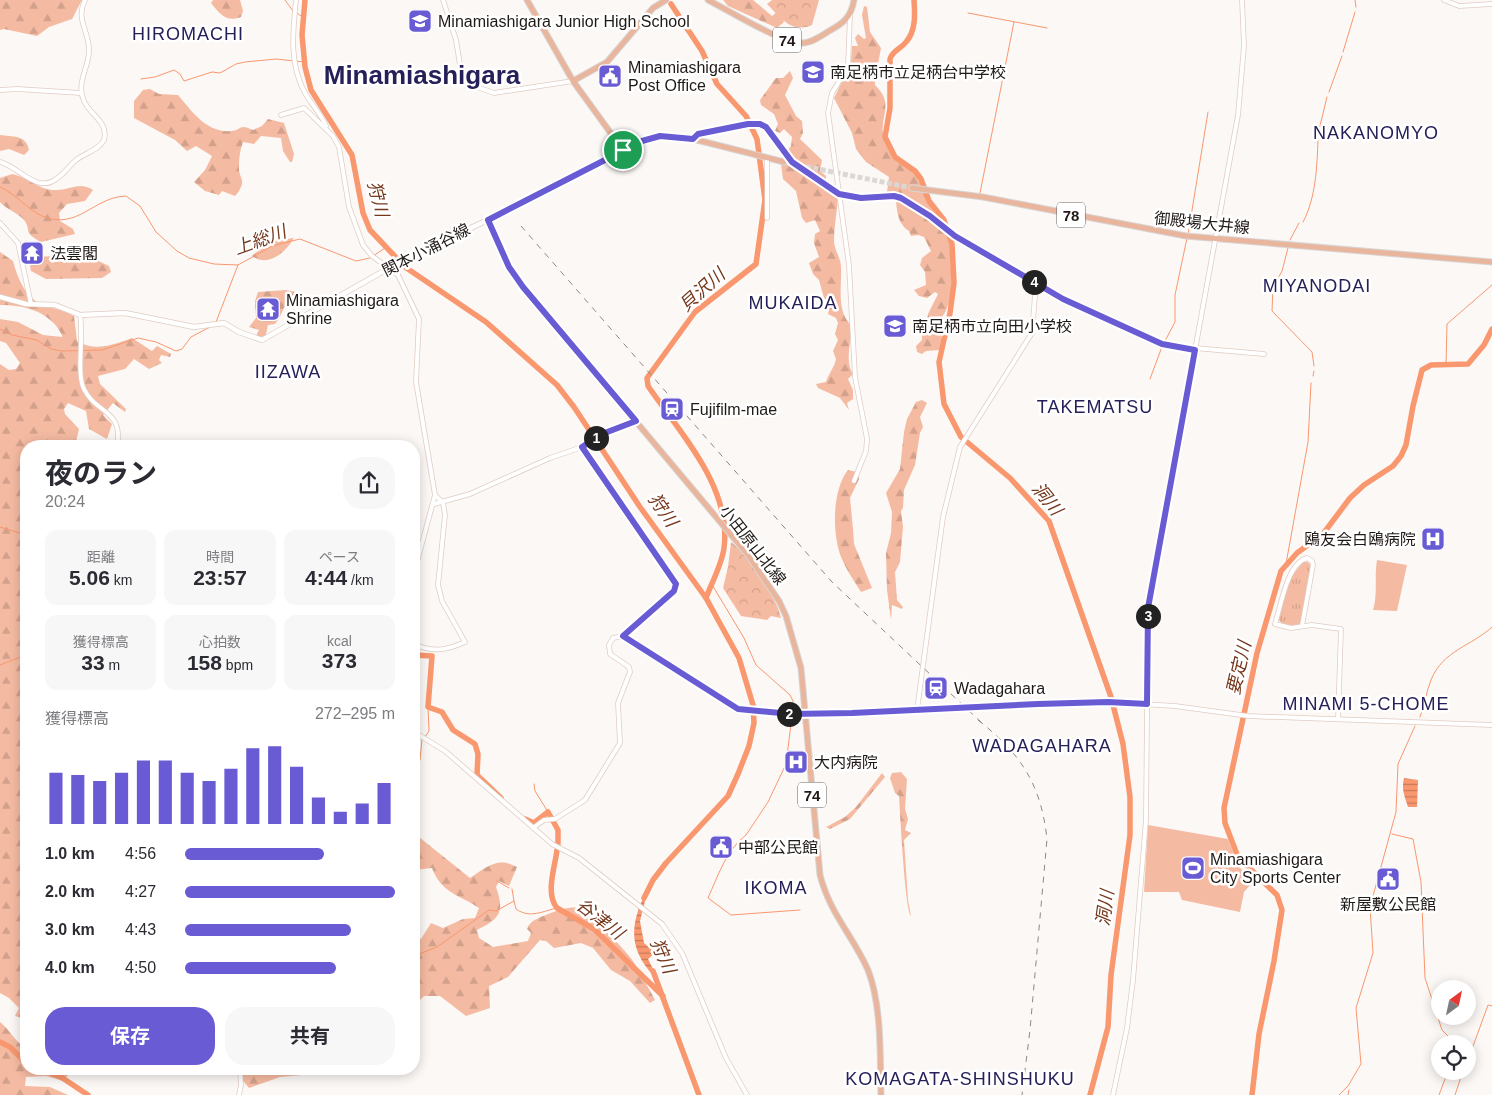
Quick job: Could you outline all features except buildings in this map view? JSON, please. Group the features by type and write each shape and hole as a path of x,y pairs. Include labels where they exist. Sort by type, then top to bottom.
{"main road":[{"path":"527,0 573,81 623,150"},
{"path":"573,81 607,62 653,8 666,0"},
{"name":"74","path":"708,0 786,40 802,43 814,40 841,24 850,15"},
{"path":"850,15 854,0"},
{"path":"488,220 623,150 654,137 674,136 693,139 784,162"},
{"name":"御殿場大井線","path":"912,188 983,197 1188,236 1492,262"},
{"name":"関本小涌谷線","path":"0,297 31,304 54,305 80,315 125,313 194,327 224,323 258,339 267,339 411,256 488,220"},
{"name":"小田原山北線","path":"488,220 509,267 523,287 726,528 772,588 786,616 801,668 820,875 829,904 860,956 872,984 878,1025 881,1095"}],"street":[{"path":"0,162 14,168 36,182 48,183 56,179 80,157 100,146 104,140 105,129 88,109 81,93 89,50 80,18 81,7 85,0"},
{"path":"296,0 294,16 295,69 304,92 325,127"},
{"path":"443,0 456,40 460,65 468,79 477,87 494,93 573,81"},
{"path":"1113,1095 1126,1028 1136,954 1146,820 1148,608 1242,90 1244,46 1242,0"},
{"path":"1444,0 1459,6 1492,4"},
{"path":"850,15 848,67 832,93 828,113 852,303 855,377 867,439 866,451 854,481"},
{"path":"0,90 16,89 81,93"},
{"path":"281,115 304,108 325,127 339,148 349,207 361,240 372,256 391,267 398,275 419,319 416,382 436,495 420,552"},
{"path":"693,139 698,134 748,124 760,124 770,130 792,162 839,194 861,198 894,196 930,216 955,236 1063,299 1162,344 1195,350 1264,354"},
{"path":"766,158 767,218"},
{"path":"0,223 18,243 31,304"},
{"path":"917,710 943,517 962,442 1032,333 1036,283"},
{"path":"80,315 82,324 81,372 85,391 116,422 118,440"},
{"path":"434,504 444,503 470,494 550,458 583,446 602,434 636,421"},
{"path":"533,828 544,820 554,819 585,800 602,769 619,746 618,703 630,672 629,667 609,651 613,638 623,636 674,591 676,584 583,446"},
{"path":"420,646 437,651 448,650 465,642 444,605 438,585 445,521 444,503 436,495"},
{"path":"1302,626 1313,565 1312,561 1307,558 1300,561 1292,572 1275,624 1291,628 1312,625 1341,629 1338,719"},
{"path":"623,636 738,709 805,714 1115,702 1248,716 1492,726"},
{"path":"420,736 445,751 552,844 579,858 651,914 669,933 682,953 726,1058 747,1095"},
{"path":"239,1095 240,1075"}],"green space":[{"path":"0,0 82,0 72,19 49,27 37,36 4,29 0,30"},
{"path":"213,0 240,0 243,11 241,17 231,19 223,16 211,3"},
{"path":"723,0 753,0 772,16 779,10 784,22 777,28 728,6"},
{"path":"772,0 819,0 812,25 798,27 786,23 767,4"},
{"path":"864,6 867,7 870,32 881,48 875,85 885,100 883,133 885,141 895,157 915,174 928,201 943,223 949,241 951,293 946,311 938,324 943,339 940,350 926,351 922,354 917,352 916,346 922,340 922,330 926,327 928,314 938,294 935,292 927,298 919,296 914,290 926,285 925,272 920,265 922,258 931,251 924,237 918,235 911,236 902,224 897,210 896,194 887,192 889,177 866,162 856,149 852,133 834,98 851,63 852,46 858,46 855,38 858,34 864,39 866,38 862,15"},
{"path":"790,71 793,78 785,95 796,116 802,121 803,133 800,139 822,160 820,171 826,176 826,181 838,192 834,241 841,264 843,313 851,325 849,363 853,374 848,379 853,390 853,399 847,403 849,410 840,398 818,388 816,384 826,382 836,359 833,351 838,340 835,334 838,323 836,318 828,314 830,306 824,298 819,280 813,274 809,263 819,257 814,243 815,234 820,231 815,220 806,223 802,218 796,191 783,179 781,164 786,160 784,155 791,146 792,137 784,129 780,133 775,131 778,124 774,114 761,105 760,100 776,78 783,78"},
{"path":"150,89 159,94 178,95 200,120 222,131 231,131 243,127 253,130 262,126 268,119 284,123 294,154 292,162 290,162 283,151 281,138 261,136 254,144 243,142 239,163 242,183 235,196 222,191 219,195 205,191 194,182 205,170 212,156 196,146 187,151 175,140 134,118 134,101 143,90"},
{"path":"0,135 14,136 22,139 29,150 24,155 9,149 0,151"},
{"path":"12,174 50,190 83,186 93,190 85,201 67,204 59,213 60,221 73,229 75,234 41,242 31,236 24,220 0,202 0,178"},
{"path":"294,238 276,257 264,260 252,256 268,241"},
{"path":"0,252 13,261 24,289 34,300 74,316 77,341 97,347 111,345 132,338 152,351 157,346 171,354 170,357 161,355 159,360 162,363 149,369 134,359 125,369 98,376 100,384 126,409 125,412 113,403 103,415 112,424 107,439 89,429 86,411 68,403 64,409 65,414 79,429 76,440 20,440 20,1017 15,1016 19,1008 9,998 0,993 0,364 9,370 16,369 20,363 6,343 0,341 0,319 18,322 43,335 62,337 62,335 51,320 36,311 18,306 0,305"},
{"path":"77,252 109,266 111,272 102,278 46,279 31,271 30,266 37,257 53,256 62,262 68,261"},
{"path":"286,290 296,292 296,294 287,300 275,324 268,325 265,339 256,336 259,330 249,327 256,318 255,301 258,292"},
{"path":"922,400 927,403 920,417 923,427 920,433 915,465 904,490 903,508 901,511 903,527 900,562 895,572 897,600 903,607 902,609 892,605 891,620 887,590 886,553 891,533 892,512 886,493 900,469 907,419 916,402"},
{"path":"848,470 857,472 859,479 850,498 854,544 872,588 861,592 841,557 836,536 836,500 843,478"},
{"path":"731,542 745,556 761,577 774,599 781,618 771,616 767,620 741,616 723,588"},
{"path":"1377,560 1407,565 1397,611 1373,610"},
{"path":"1303,562 1308,562 1311,566 1301,623 1297,626 1282,624 1278,619 1291,577"},
{"path":"901,772 907,779 905,809 908,819 905,830 911,833 904,840 908,900 911,916 909,910 905,880 899,796 895,793 890,778 892,773"},
{"path":"882,773 885,777 850,819 830,829 826,827 845,817 856,807"},
{"name":"Minamiashigara City Sports Center","path":"1148,825 1228,839 1238,865 1252,883 1244,892 1240,912 1182,900 1179,892 1144,892"},
{"path":"420,838 470,878 487,867 498,863 517,867 509,886 499,881 496,887 500,909 491,922 477,930 479,938 493,947 528,941 531,933 527,929 533,921 559,910 577,908 590,916 625,951 635,964 655,1000 650,1003 630,981 611,970 593,948 581,943 554,948 546,941 540,940 508,977 489,986 490,1008 466,1016 440,996 424,996 420,1000 420,938 431,923 443,928 463,919 475,918 479,908 440,883 432,868 420,869"},
{"path":"0,1022 20,1044 20,1075 68,1075 63,1081 46,1076 26,1077 25,1086 50,1087 68,1095 0,1095"},
{"path":"239,1075 302,1075 280,1077 249,1088"}],"shaded area":[{"path":"1404,778 1418,780 1417,807 1408,807 1403,790"},
{"path":"648,889 640,921 644,943 655,953 648,959 659,981 641,959 634,938 637,914"}],"waterway":[{"path":"285,0 293,11"},
{"name":"狩川","path":"305,0 302,35 305,67 311,90 352,155 363,213 370,230 405,267 486,322 557,385 574,407 640,507 706,598 739,658 753,705 754,723 749,746 738,774 728,796 666,863 653,880 644,898"},
{"name":"洞川","path":"914,0 915,17 912,33 890,59 890,108 885,137 895,157 915,171 921,179 929,201 944,220 952,244 954,283 950,313 939,362 944,404 961,437 1010,478 1049,521 1111,697 1123,744 1130,797 1130,835 1111,975 1108,1027 1090,1095"},
{"path":"1355,0 1356,7"},
{"name":"貝沢川","path":"671,4 702,51 717,84 746,116 757,139 765,200 756,264 695,312 647,378 648,386 701,462 712,482 720,504 724,525 724,548 719,567 706,598"},
{"path":"1343,52 1355,12"},
{"name":"狩川","path":"297,13 304,18"},
{"path":"968,13 1047,28"},
{"path":"980,193 1014,22"},
{"path":"1329,92 1342,56"},
{"path":"141,79 155,77 174,70 180,74 184,81 212,72 220,73 236,64 245,62 276,59 304,62"},
{"path":"1318,134 1327,97"},
{"path":"1188,235 1208,112"},
{"path":"1303,222 1311,203 1318,140"},
{"name":"上総川","path":"0,187 42,216 55,219 76,217 104,202 126,196 140,206 156,232 177,251 189,258 214,264 238,265 272,246 300,239 356,261 370,258 385,248"},
{"path":"1290,240 1299,223"},
{"path":"1165,341 1175,322 1175,295 1187,238"},
{"path":"1288,248 1282,271 1273,288 1272,311 1312,352 1314,366"},
{"path":"216,322 238,265"},
{"path":"1446,365 1447,324 1492,285"},
{"path":"0,329 12,335 37,340 51,349 62,351 102,350 138,338 156,342 176,351 182,349 191,337 212,326"},
{"name":"要定川","path":"1252,1095 1259,1034 1282,910 1277,895 1238,857 1225,823 1224,808 1257,653 1281,571 1297,553 1323,534 1350,498 1364,485 1393,466 1401,456 1406,445 1422,370 1431,365 1468,364 1484,345 1492,329"},
{"path":"1150,379 1163,344"},
{"path":"1313,376 1314,371"},
{"path":"1286,564 1308,442 1311,383"},
{"path":"0,527 20,533"},
{"path":"711,583 744,638 756,665 790,695 793,701 793,712"},
{"path":"1420,717 1429,685 1436,670 1450,655 1492,627"},
{"name":"谷津川","path":"420,655 432,656 428,707 442,712 453,730 475,744 478,754 477,775 501,798"},
{"path":"0,665 20,657"},
{"path":"425,737 429,731 428,707"},
{"path":"792,716 786,764 768,802 746,835 728,856 708,898 731,915 800,910"},
{"path":"1339,1095 1348,1086 1361,1064 1356,1008 1373,953 1370,907 1396,812 1398,764 1415,726"},
{"path":"420,760 422,739"},
{"path":"534,784 535,791 548,812"},
{"name":"谷津川","path":"525,819 534,823 548,812 558,830 558,844"},
{"path":"1392,834 1413,839 1421,882 1425,978 1442,1030 1447,1035"},
{"name":"谷津川","path":"557,850 551,888 553,902 557,908 594,929 663,996"},
{"path":"497,881 509,888"},
{"path":"512,889 514,901"},
{"path":"420,954 437,947 489,910 496,911 514,901 516,909 531,914 557,908"},
{"name":"狩川","path":"653,971 699,1095"},
{"path":"1476,1038 1488,1005 1492,1006"},
{"path":"0,1042 10,1047 20,1057"},
{"path":"56,1075 88,1095"},
{"path":"1439,1095 1445,1080"},
{"path":"1455,1095 1460,1080"},
{"path":"1348,1095 1349,1090"}],"tunnel":[{"path":"784,162 912,188"}],"railway":[{"path":"521,226 832,582 983,724"},
{"path":"978,720 1006,745 1026,772 1040,802 1047,839 1030,1030 1022,1095"}],"place":[{"name":"Minamiashigara Junior High School","path":"420,21"},
{"name":"南足柄市立足柄台中学校","path":"813,72"},
{"name":"Minamiashigara Post Office","path":"610,76"},
{"name":"法雲閣","path":"32,253"},
{"name":"Minamiashigara Shrine","path":"268,309"},
{"name":"南足柄市立向田小学校","path":"895,326"},
{"name":"Fujifilm-mae","path":"672,409"},
{"name":"鴎友会白鴎病院","path":"1433,539"},
{"name":"Wadagahara","path":"936,688"},
{"name":"大内病院","path":"796,762"},
{"name":"中部公民館","path":"721,847"},
{"name":"Minamiashigara City Sports Center","path":"1193,868"},
{"name":"新屋敷公民館","path":"1388,879"}],"district":[{"name":"HIROMACHI","path":"188,34"},
{"name":"Minamiashigara","path":"422,75"},
{"name":"NAKANOMYO","path":"1376,133"},
{"name":"MIYANODAI","path":"1317,286"},
{"name":"MUKAIDA","path":"793,303"},
{"name":"IIZAWA","path":"288,372"},
{"name":"TAKEMATSU","path":"1095,407"},
{"name":"MINAMI 5-CHOME","path":"1366,704"},
{"name":"WADAGAHARA","path":"1042,746"},
{"name":"IKOMA","path":"776,888"},
{"name":"KOMAGATA-SHINSHUKU","path":"960,1079"}],"route":[{"path":"748,124 760,124 773,133 792,162 839,194 861,198 894,196 901,198 923,211 955,236 1063,299 1100,314 1162,344 1195,350 1170,478 1148,608 1147,704 1108,702 791,714 766,710 735,709 623,636 674,591 676,584 582,447 602,434 636,421 523,287 509,267 488,220 623,150 654,137 674,136 693,139 698,134 748,124"}]}
